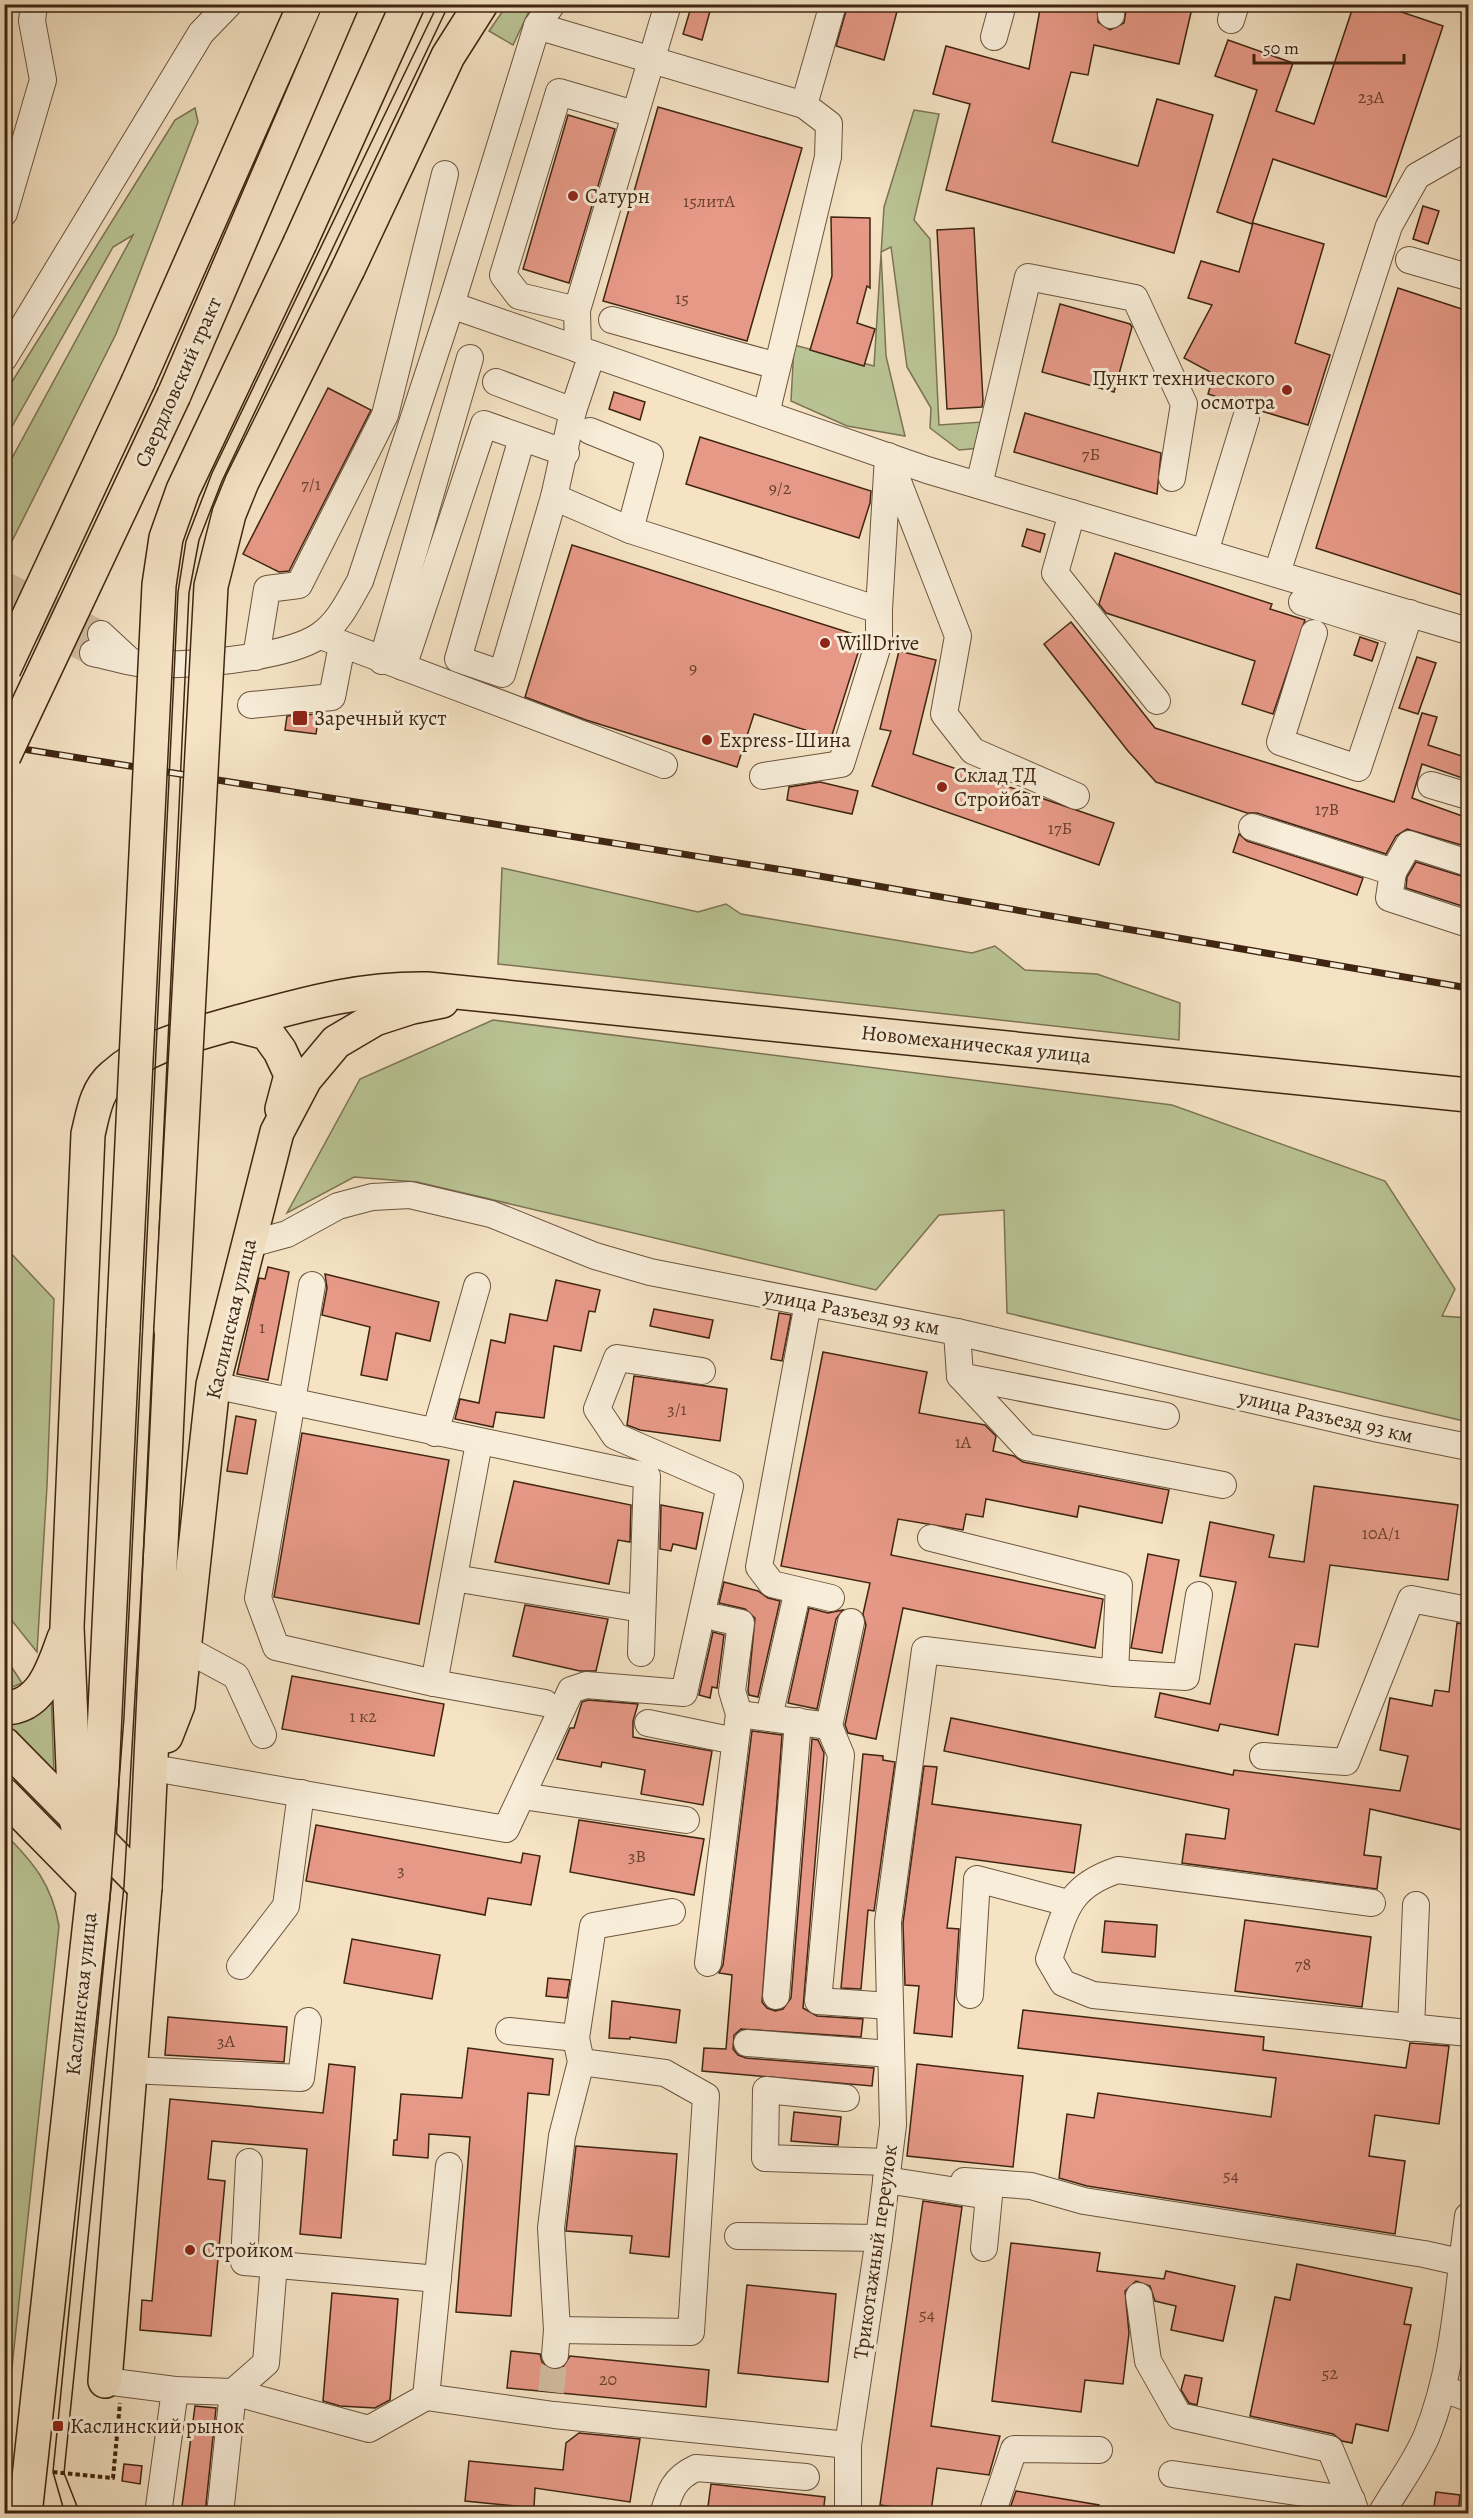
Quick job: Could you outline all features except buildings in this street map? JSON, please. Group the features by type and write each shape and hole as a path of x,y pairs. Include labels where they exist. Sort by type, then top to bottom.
{"main road":[{"name":"Свердловский тракт","path":"4,669 138,382 305,4"},
{"name":"Свердловский тракт","path":"4,756 174,395 342,4"},
{"name":"Каслинская улица","path":"25,2514 99,1839 159,585 166,538 183,490 300,243 408,4"},
{"path":"113,2390 131,2070 153,1768 171,1330 211,586 224,531 242,482 348,269 448,56 481,4"},
{"path":"93,1885 75,1815 67,1627 75,1393 88,1134 97,1097 111,1077 146,1051 330,997 384,988 483,994"},
{"name":"Каслинская улица","path":"153,1768 178,1705 213,1385 277,1132 305,1079 336,1042 375,1019 412,1007 483,994"},
{"name":"Новомеханическая улица","path":"483,994 1468,1095"},
{"path":"232,1024 267,1033 280,1051 291,1075 277,1132"},
{"path":"4,1708 29,1701 41,1688 52,1671 67,1627"},
{"path":"4,1744 145,1887"},
{"path":"4,1795 93,1885 145,1887"}],"street":[{"path":"4,213 43,81 32,21 34,4"},
{"path":"4,358 201,33 229,4"},
{"path":"251,705 333,698 331,640 339,618 360,580 451,305 537,26 552,4"},
{"path":"522,438 458,659 502,674 566,453 585,352 578,310 668,4"},
{"path":"804,105 833,4"},
{"path":"994,37 1003,4"},
{"path":"537,26 804,105 829,124 828,157 766,414"},
{"path":"578,310 519,296 503,275 559,92 634,114"},
{"path":"1277,573 1389,226 1417,176 1468,147"},
{"path":"256,657 267,589 299,585 385,415 445,174"},
{"path":"1409,260 1468,277"},
{"path":"979,486 1028,277 1135,298 1184,404 1172,478"},
{"path":"451,305 979,486 1277,573 1406,624"},
{"path":"612,321 777,366"},
{"path":"393,664 432,489 470,358"},
{"path":"496,382 573,411"},
{"path":"1205,552 1246,418"},
{"path":"393,664 459,496 484,424 566,453"},
{"path":"590,431 650,455 630,530"},
{"path":"763,776 842,764 879,642 888,456"},
{"path":"888,456 958,636 944,714 974,751 1076,796"},
{"path":"432,489 459,496"},
{"path":"554,497 630,530 879,610"},
{"path":"1072,513 1055,573 1157,701"},
{"path":"1302,602 1406,624 1468,631"},
{"path":"1314,633 1280,742 1358,768 1406,624"},
{"path":"97,644 130,661 183,662 256,657 331,640 664,765"},
{"path":"1431,785 1468,796"},
{"path":"1252,826 1393,872"},
{"path":"1468,864 1409,844 1393,872 1389,898 1468,924"},
{"name":"улица Разъезд 93 км","path":"247,1245 287,1234 339,1206 372,1197 410,1195 491,1214 595,1256 650,1272 957,1332 1379,1429 1468,1447"},
{"path":"312,1285 258,1598 276,1647 434,1683 545,1703"},
{"path":"435,1433 477,1286"},
{"path":"808,1303 759,1567 772,1584 831,1598"},
{"path":"957,1332 960,1376 1026,1447 1223,1485"},
{"path":"153,1768 506,1829 571,1690 586,1685 684,1693 729,1486 615,1436 597,1409 617,1358 702,1371"},
{"path":"960,1376 1166,1416"},
{"path":"213,1385 479,1443 647,1476 641,1653"},
{"path":"434,1683 479,1443"},
{"path":"931,1538 1119,1585 1114,1673 1186,1677 1199,1595"},
{"path":"454,1578 642,1609"},
{"path":"1263,1756 1346,1762 1411,1599 1468,1610"},
{"path":"769,1717 795,1603"},
{"path":"708,1963 739,1713 732,1691 741,1623 718,1617"},
{"path":"851,1622 829,1726 841,1755 818,2001 890,1998"},
{"path":"184,1648 236,1676 263,1735"},
{"name":"Трикотажный переулок","path":"848,2514 848,2445 879,2238 892,2125 888,1922 925,1650 1114,1673"},
{"path":"739,1713 829,1726"},
{"path":"776,1996 798,1720"},
{"path":"648,1723 735,1741"},
{"path":"240,1966 286,1906 301,1794"},
{"path":"522,1796 686,1820"},
{"path":"1372,1903 1118,1870 1095,1878 1068,1903 1049,1959 1063,1983 1093,1995 1468,2033"},
{"path":"970,1995 977,1879 1068,1903"},
{"path":"1411,2028 1416,1905"},
{"path":"509,2031 579,2050 665,2073 706,2096 691,2332 556,2343 551,2228 562,2136 579,2050 593,1926 672,1912"},
{"path":"131,2070 301,2078 308,2021"},
{"path":"747,2043 891,2054"},
{"path":"846,2098 766,2090 765,2157 887,2171 989,2196 984,2248"},
{"path":"249,2162 244,2262 438,2279"},
{"path":"426,2397 449,2166"},
{"path":"964,2181 1031,2186 1084,2201 1424,2254 1464,2263"},
{"path":"1381,2514 1426,2438 1444,2389 1464,2263 1468,2216"},
{"path":"738,2235 879,2238"},
{"path":"220,2514 233,2392 266,2363 274,2264"},
{"path":"1139,2296 1148,2361 1179,2416 1330,2449 1355,2507"},
{"path":"1444,2389 1468,2398"},
{"path":"113,2390 233,2392 369,2429 426,2397 553,2404 848,2445"},
{"path":"158,2514 175,2390"},
{"path":"992,2514 1014,2449 1099,2450"},
{"path":"663,2514 670,2490 680,2475 696,2468 806,2477"},
{"path":"1172,2474 1355,2507"}],"path":[{"path":"64,2473 113,2478 113,2390"}],"green space":[{"path":"507,5 532,5 513,45 489,31"},
{"path":"195,108 198,122 116,334 5,555 5,471 133,235 113,247 5,439 5,393 175,120"},
{"path":"914,110 939,114 914,220 930,239 939,425 997,421 981,448 959,450 930,428 931,408 907,367 891,247 881,252 884,207"},
{"path":"881,254 886,356 905,436 847,426 791,401 794,345 874,366"},
{"path":"502,868 698,912 726,904 741,914 972,953 995,946 1025,970 1097,974 1180,1003 1179,1040 498,964"},
{"path":"493,1020 1172,1105 1385,1181 1455,1289 1442,1316 1468,1318 1468,1422 1007,1313 1004,1210 939,1215 876,1290 417,1182 354,1177 287,1213 360,1079"},
{"path":"5,1247 54,1299 47,1486 37,1652 5,1612"},
{"path":"5,1657 22,1683 4,1690"},
{"path":"51,1690 54,1775 5,1726 5,1717"},
{"path":"5,1834 25,1855 40,1876 52,1898 59,1926 5,2433"}],"tunnel":[{"path":"4,584 101,634"},
{"path":"4,608 93,653"},
{"path":"551,2392 555,2355"}],"tram line":[{"path":"65,2514 53,2472 109,1910 124,1717 178,592 186,541 212,473 438,4"},
{"path":"80,2514 64,2473 124,1886 147,1490 189,593 199,540 222,481 449,4"}],"railway":[{"path":"4,746 802,873 1468,988"}],"place":[{"name":"Сатурн","path":"573,196"},
{"name":"Пункт технического осмотра","path":"1287,390"},
{"name":"WillDrive","path":"825,643"},
{"name":"Заречный куст","path":"300,718"},
{"name":"Express-Шина","path":"707,740"},
{"name":"Склад ТД Стройбат","path":"942,787"},
{"name":"Стройком","path":"190,2250"},
{"name":"Каслинский рынок","path":"58,2426"}]}
